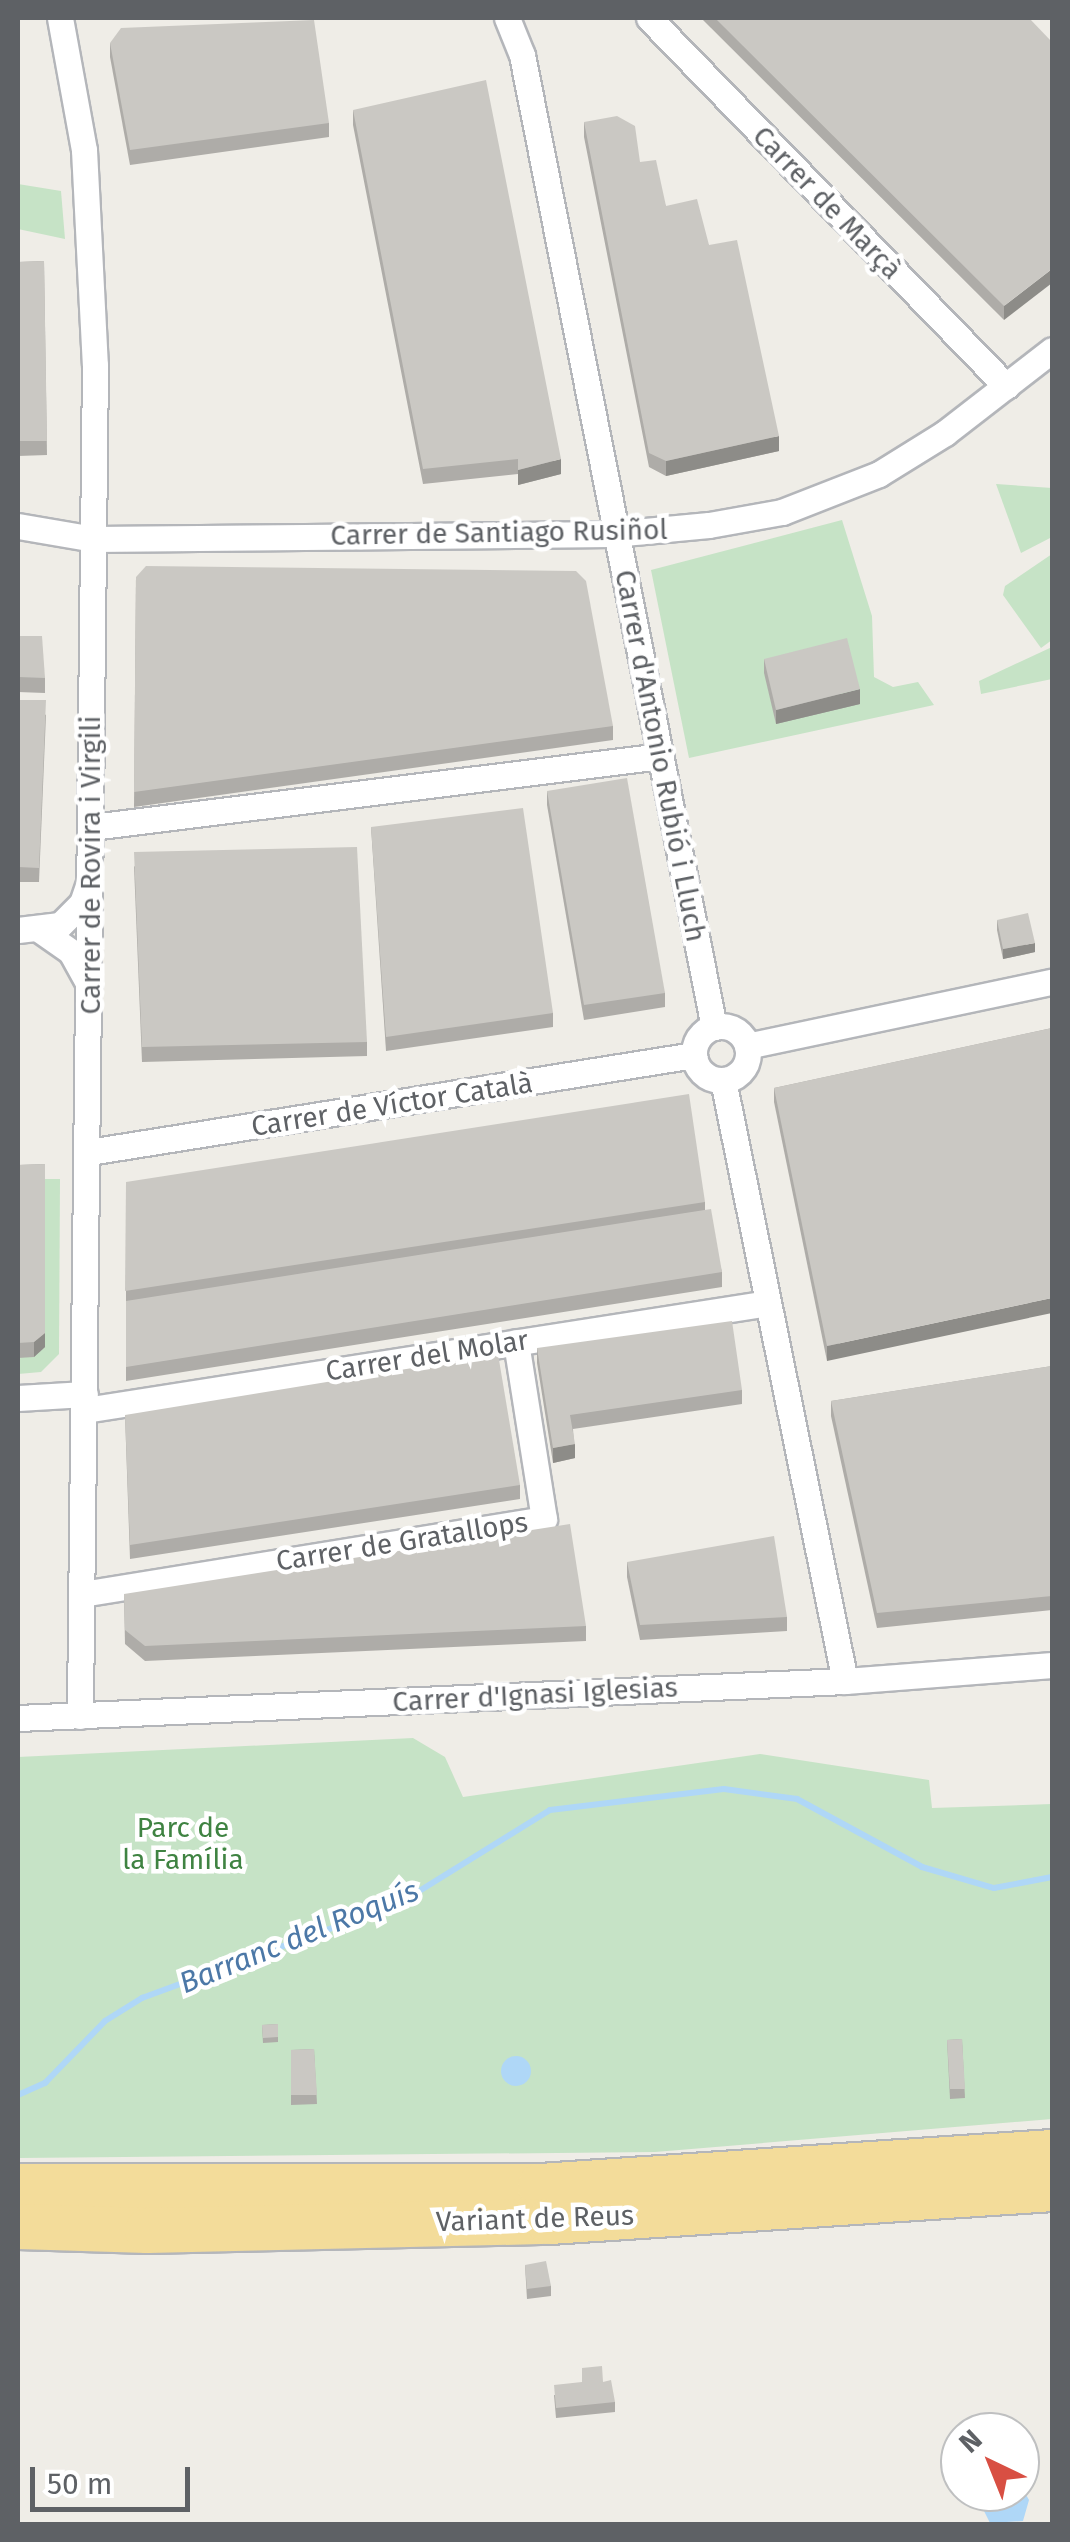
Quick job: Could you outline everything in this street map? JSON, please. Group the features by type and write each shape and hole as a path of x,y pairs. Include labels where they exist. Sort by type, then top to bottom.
{"highway":[{"name":"Variant de Reus","path":"18,2186 540,2186 1052,2152"},
{"name":"Variant de Reus","path":"18,2226 147,2230 549,2222 1052,2188"}],"street":[{"name":"Carrer de Rovira i Virgili","path":"60,18 92,236 92,870 80,1716"},
{"name":"Carrer d'Antonio Rubió i Lluch","path":"507,18 522,55 714,1027"},
{"name":"Carrer de Marçà","path":"650,18 1006,386"},
{"name":"Carrer de Santiago Rusiñol","path":"18,526 94,540 614,534 782,512 879,474 1052,350"},
{"path":"92,827 661,756"},
{"path":"29,930 72,916 92,870"},
{"path":"29,930 70,952 90,988"},
{"path":"747,1046 1052,982"},
{"path":"714,1027 734,1030 747,1046 741,1070 723,1080 703,1074 694,1056 697,1039 714,1027"},
{"name":"Carrer de Víctor Català","path":"89,1152 694,1056"},
{"path":"723,1080 844,1682"},
{"name":"Carrer del Molar","path":"18,1398 85,1402 768,1303"},
{"name":"Carrer de Gratallops","path":"82,1594 544,1519 516,1342"},
{"name":"Carrer d'Ignasi Iglesias","path":"18,1718 844,1682 1052,1665"}],"green space":[{"path":"18,184 61,191 65,239 18,229"},
{"path":"996,484 1052,488 1052,537 1021,553"},
{"path":"842,520 872,616 874,677 893,687 918,682 934,705 689,758 651,570"},
{"path":"1052,554 1052,640 1041,648 1003,595 1005,586"},
{"path":"1052,647 1052,679 981,694 979,681"},
{"path":"45,1179 60,1179 59,1354 41,1372 18,1374"},
{"name":"Parc de la Família","path":"413,1738 445,1757 463,1797 760,1754 929,1780 932,1808 1052,1804 1052,2119 655,2152 18,2158 18,1757"}],"water":[{"path":"516,2056 526,2061 531,2071 526,2081 516,2086 506,2081 501,2071 506,2061"},
{"path":"984,2512 1026,2512 1023,2521 990,2523"}],"building":[{"path":"715,18 1029,18 1052,42 1052,269 1004,306"},
{"path":"314,20 329,123 130,150 110,43 121,28"},
{"path":"486,80 561,459 518,470 518,459 423,469 353,110"},
{"path":"617,116 635,126 640,162 656,160 666,206 697,199 709,245 737,240 779,436 666,461 649,453 584,122"},
{"path":"44,261 47,441 18,441 18,262"},
{"path":"146,566 576,571 586,581 613,726 134,792 136,577"},
{"path":"18,636 42,636 45,678 18,677"},
{"path":"847,638 860,689 776,710 764,659"},
{"path":"18,700 46,700 39,868 18,867"},
{"path":"627,778 665,993 584,1005 547,791"},
{"path":"523,808 553,1013 386,1037 371,827"},
{"path":"357,847 367,1042 142,1047 134,852"},
{"path":"1028,913 1035,943 1003,949 997,920"},
{"path":"1052,1028 1052,1298 827,1346 774,1088"},
{"path":"689,1094 705,1202 125,1291 126,1182"},
{"path":"45,1164 45,1333 34,1342 18,1343 18,1165"},
{"path":"711,1209 722,1272 126,1367 126,1301"},
{"path":"732,1321 742,1390 570,1415 575,1444 553,1448 537,1348"},
{"path":"498,1354 520,1485 130,1545 125,1415"},
{"path":"1052,1366 1052,1596 877,1613 831,1401"},
{"path":"570,1524 586,1626 145,1646 125,1630 124,1594"},
{"path":"774,1536 787,1617 640,1625 627,1562"},
{"path":"278,2024 278,2037 263,2038 262,2025"},
{"path":"962,2039 965,2089 950,2089 947,2040"},
{"path":"314,2049 317,2095 291,2095 291,2050"},
{"path":"546,2261 551,2286 527,2289 525,2265"},
{"path":"602,2366 603,2382 611,2380 615,2402 556,2408 554,2385 582,2382 582,2368"}],"waterway":[{"name":"Barranc del Roquís","path":"18,2095 45,2083 105,2021 142,1998 400,1903 550,1810 724,1789 797,1799 922,1867 994,1888 1052,1877"}]}
